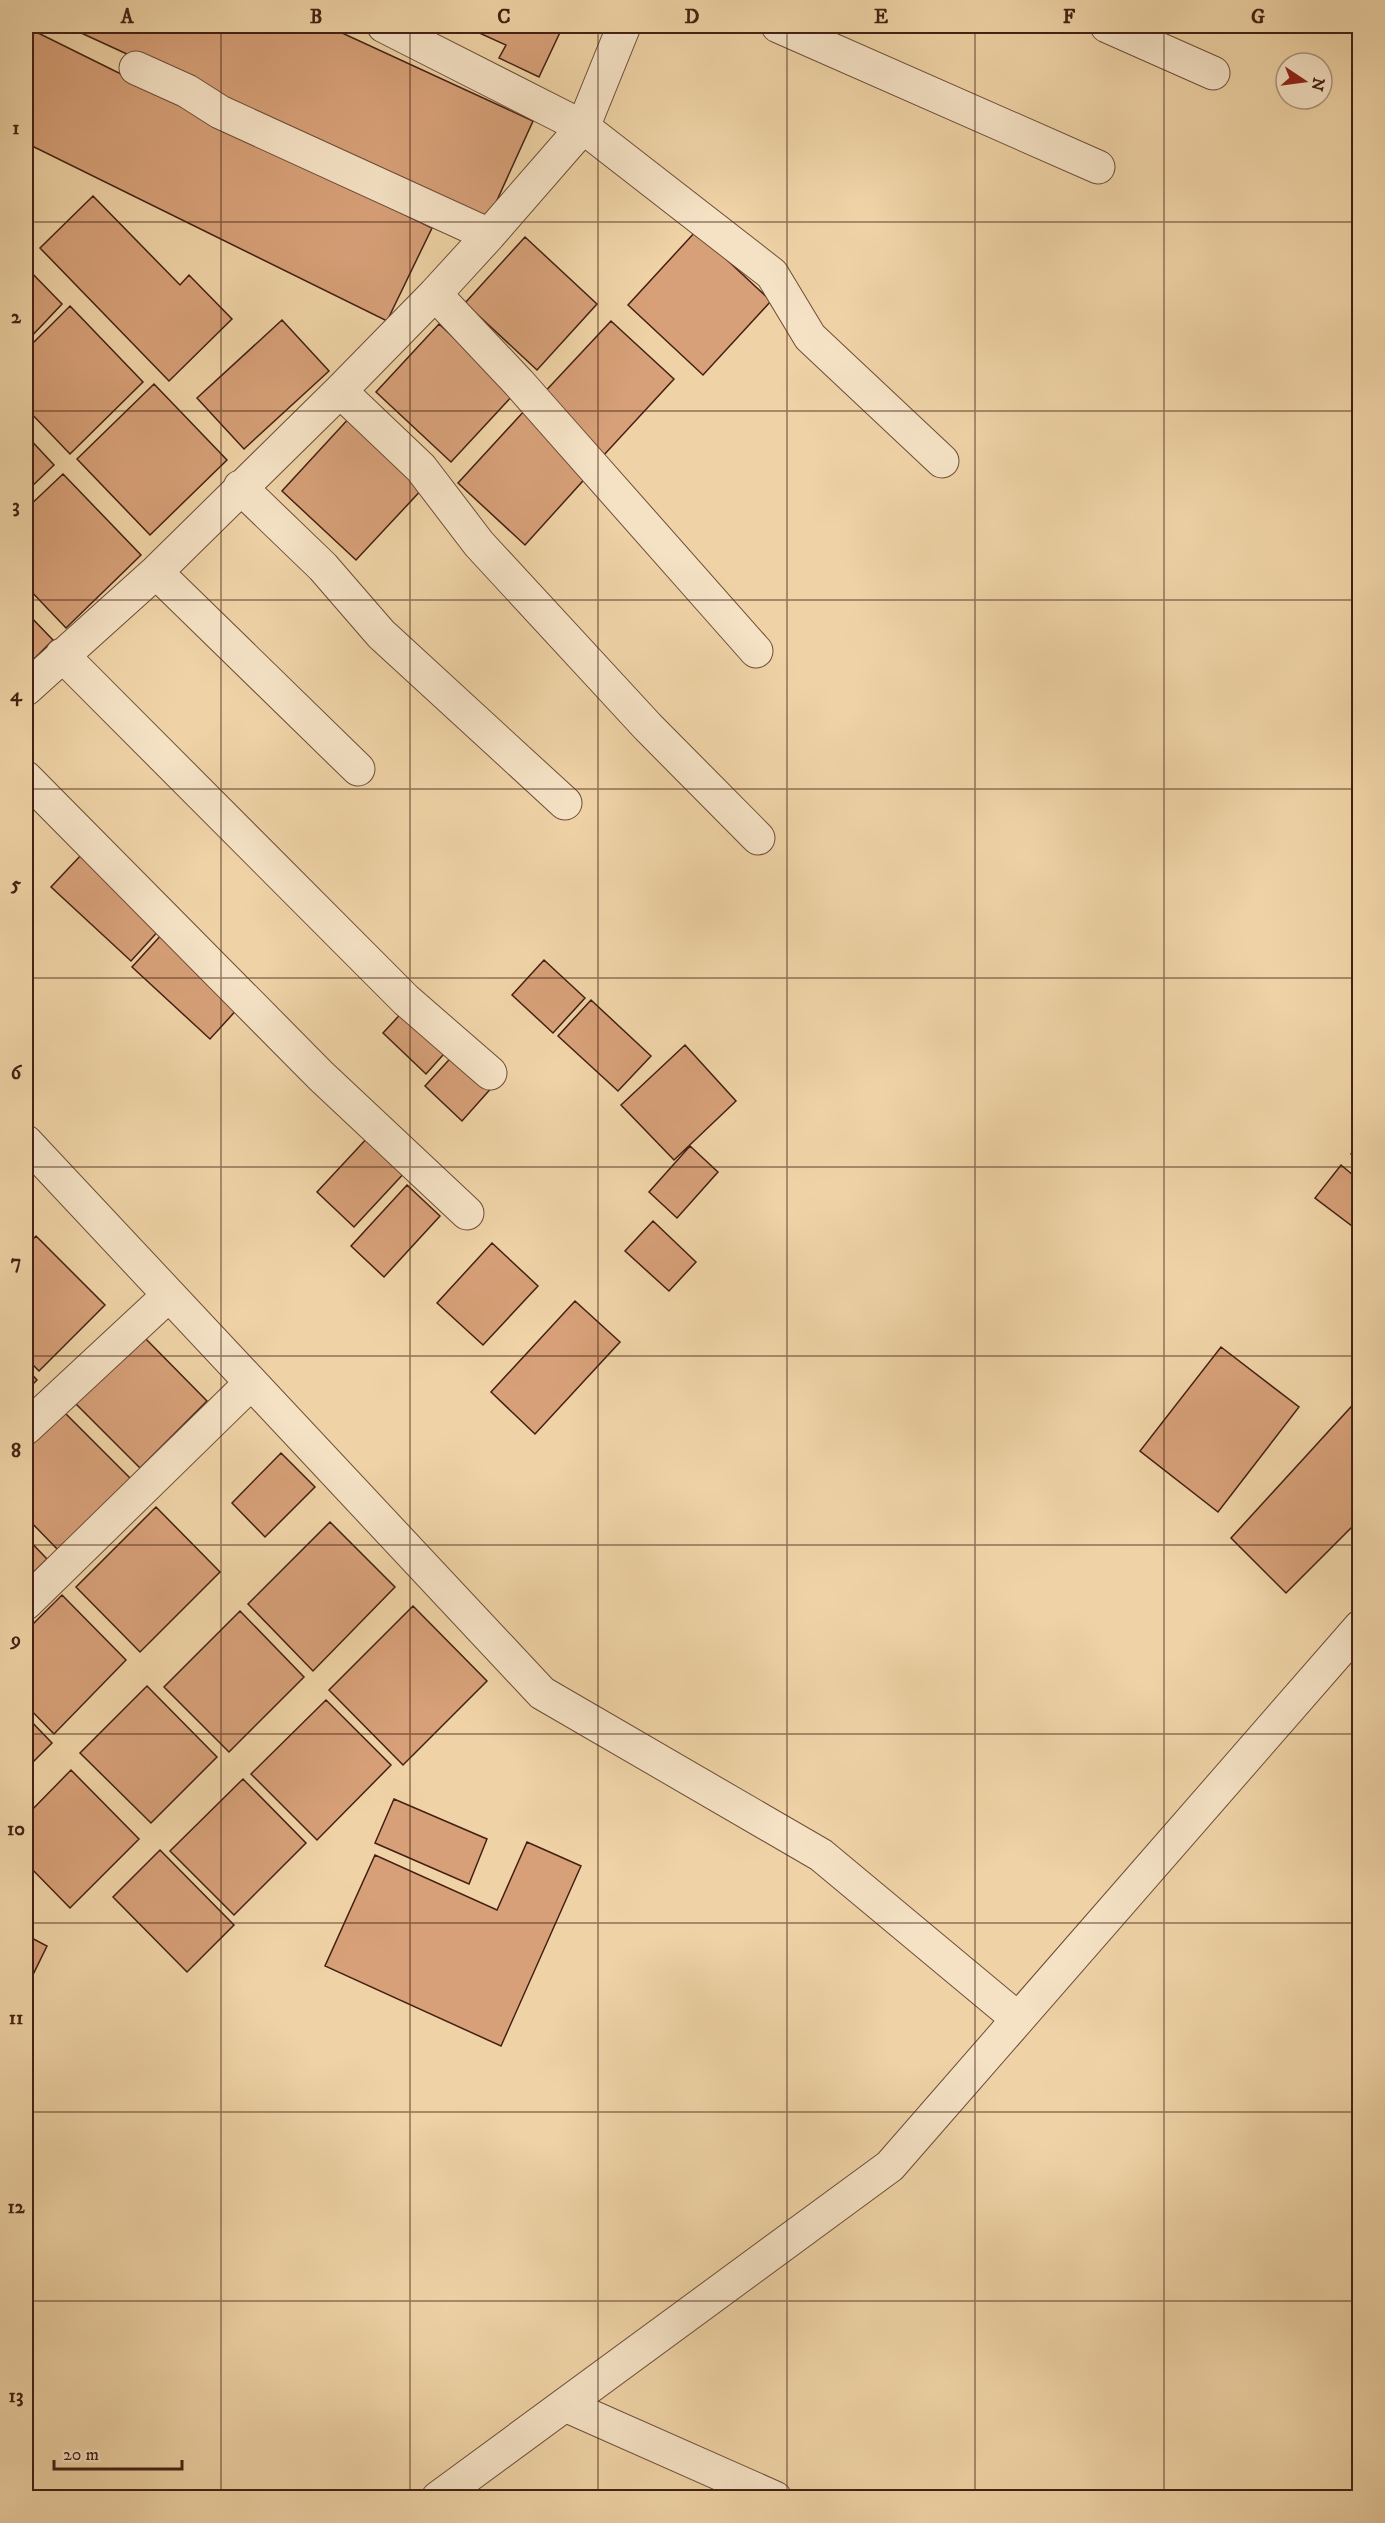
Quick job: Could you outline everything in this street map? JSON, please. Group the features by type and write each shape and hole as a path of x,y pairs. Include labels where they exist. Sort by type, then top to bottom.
{"street":[{"path":"384,26 583,127 772,274 810,338 942,461"},
{"path":"26,689 156,572 340,391 489,235 583,127 624,26"},
{"path":"778,26 1098,167"},
{"path":"1107,26 1212,73"},
{"path":"136,68 187,91 220,112 489,235"},
{"path":"435,294 519,383 756,651"},
{"path":"340,391 421,468 479,544 648,728 758,838"},
{"path":"240,488 323,567 381,634 565,803"},
{"path":"156,572 358,769"},
{"path":"62,655 406,1000 490,1073"},
{"path":"26,778 321,1076 467,1214"},
{"path":"26,1142 542,1693 822,1855 1018,2019"},
{"path":"26,1428 169,1294"},
{"path":"26,1603 251,1383"},
{"path":"438,2498 890,2166 1359,1627"},
{"path":"565,2405 775,2498"}],"building":[{"path":"66,26 327,26 533,121 488,220"},
{"path":"464,26 563,26 539,77 499,58 506,45"},
{"path":"26,27 432,228 387,321 26,143"},
{"path":"93,196 180,285 189,275 232,319 169,381 40,248"},
{"path":"696,231 771,301 703,375 628,305"},
{"path":"525,237 597,304 537,370 465,303"},
{"path":"26,267 62,304 26,342"},
{"path":"70,306 143,382 70,454 26,408 26,350"},
{"path":"282,320 329,371 244,449 197,398"},
{"path":"611,321 674,379 603,456 540,397"},
{"path":"439,324 514,394 451,462 376,392"},
{"path":"154,384 227,460 150,535 77,459"},
{"path":"525,410 591,472 525,545 458,483"},
{"path":"351,416 426,485 356,560 282,491"},
{"path":"26,435 54,465 26,492"},
{"path":"63,474 141,555 66,628 26,586 26,509"},
{"path":"26,612 53,640 26,667"},
{"path":"82,854 161,928 131,961 51,887"},
{"path":"163,933 241,1005 210,1039 132,967"},
{"path":"544,960 585,998 553,1033 512,995"},
{"path":"591,1000 651,1056 618,1091 558,1036"},
{"path":"408,1006 451,1046 426,1074 383,1033"},
{"path":"685,1045 736,1101 674,1160 621,1105"},
{"path":"457,1051 494,1085 462,1121 425,1086"},
{"path":"370,1135 407,1170 354,1227 317,1192"},
{"path":"1360,1143 1360,1161 1351,1154"},
{"path":"690,1146 718,1172 677,1218 649,1192"},
{"path":"1341,1165 1353,1175 1360,1168 1360,1232 1315,1198"},
{"path":"407,1185 440,1216 384,1277 351,1246"},
{"path":"653,1221 696,1262 669,1291 625,1251"},
{"path":"36,1236 105,1305 39,1371 26,1358 26,1246"},
{"path":"492,1243 538,1286 483,1345 437,1303"},
{"path":"575,1301 620,1342 535,1434 491,1392"},
{"path":"142,1335 207,1401 140,1468 74,1402"},
{"path":"1221,1347 1299,1407 1218,1512 1140,1451"},
{"path":"26,1368 37,1380 26,1391"},
{"path":"1360,1397 1360,1519 1286,1593 1231,1538"},
{"path":"63,1411 132,1480 60,1552 26,1517 26,1449"},
{"path":"281,1453 315,1487 265,1537 232,1503"},
{"path":"156,1507 220,1572 140,1652 76,1587"},
{"path":"330,1522 395,1587 313,1671 248,1604"},
{"path":"26,1537 47,1559 26,1580"},
{"path":"62,1595 126,1660 54,1734 26,1705 26,1631"},
{"path":"413,1606 487,1681 403,1765 329,1690"},
{"path":"240,1611 304,1677 229,1752 164,1687"},
{"path":"147,1686 217,1757 151,1823 80,1753"},
{"path":"326,1700 391,1765 317,1840 251,1774"},
{"path":"26,1716 52,1743 26,1769"},
{"path":"71,1770 139,1839 70,1908 26,1863 26,1816"},
{"path":"243,1779 306,1843 234,1915 170,1851"},
{"path":"394,1799 487,1839 469,1884 375,1843"},
{"path":"527,1842 581,1866 501,2046 325,1966 375,1855 497,1910"},
{"path":"160,1850 234,1925 187,1972 113,1897"},
{"path":"26,1935 47,1946 26,1989"}]}
